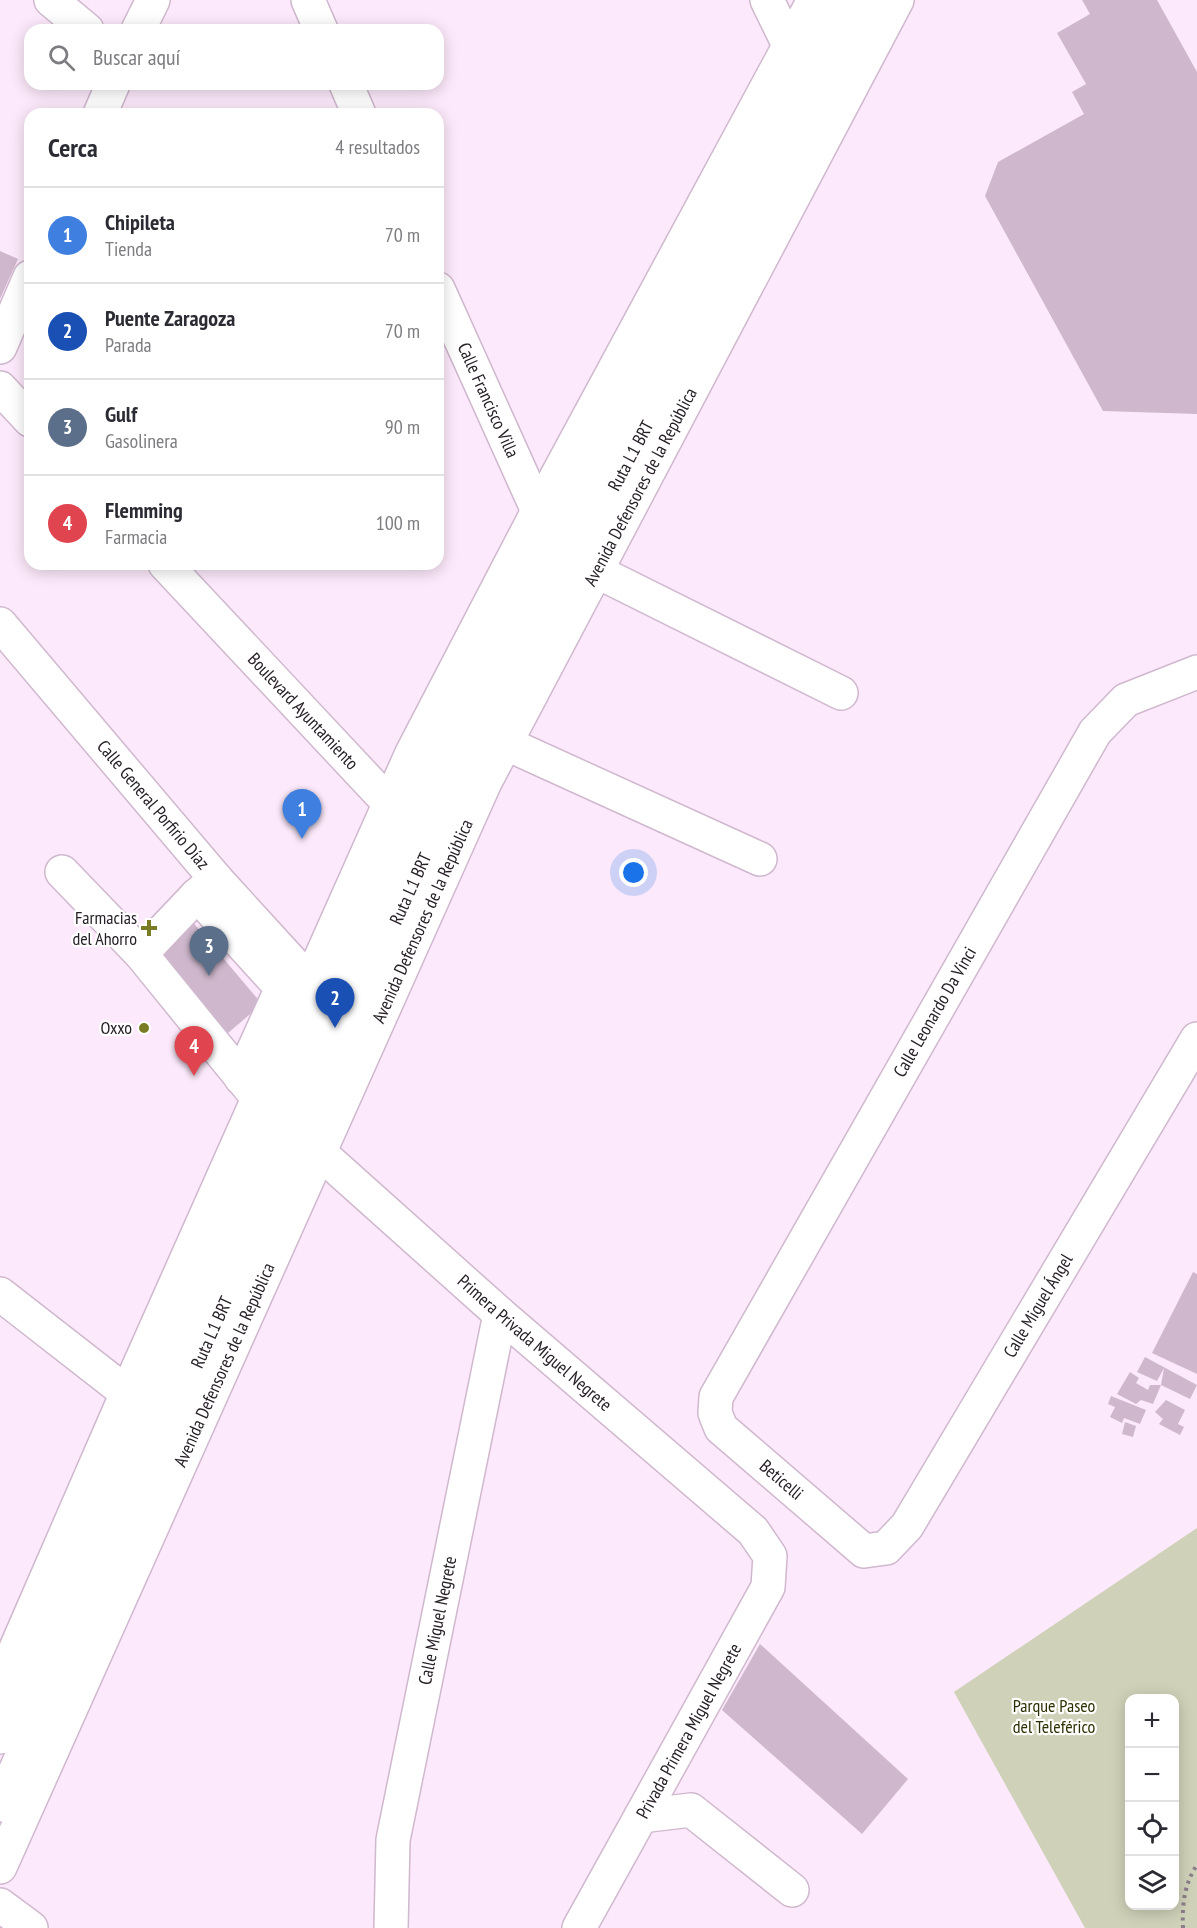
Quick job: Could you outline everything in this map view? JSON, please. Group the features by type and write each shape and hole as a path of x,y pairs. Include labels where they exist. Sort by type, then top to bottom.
{"street":[{"path":"51,0 80,24"},
{"path":"141,24 153,0"},
{"path":"308,0 318,24"},
{"path":"767,0 790,47"},
{"name":"Avenida Defensores de la República","path":"0,1867 319,1152 426,820 412,753 538,511 814,0"},
{"name":"Ruta L1 BRT","path":"0,1805 426,820 439,764 843,0"},
{"name":"Ruta L1 BRT","path":"0,1737 426,820 469,762 873,0"},
{"name":"Avenida Defensores de la República","path":"0,1684 127,1393 250,1088 296,985 426,820 485,782 897,0"},
{"path":"103,108 110,90"},
{"path":"349,90 356,108"},
{"path":"0,347 24,291"},
{"name":"Calle Francisco Villa","path":"444,302 538,511"},
{"path":"0,388 24,414"},
{"name":"Boulevard Ayuntamiento","path":"171,570 426,820"},
{"path":"596,571 841,693"},
{"name":"Calle General Porfirio Díaz","path":"0,624 207,887 296,985"},
{"name":"Calle Leonardo Da Vinci","path":"716,1397 1095,732 1126,700 1197,672"},
{"path":"505,743 760,859"},
{"path":"62,872 141,954 250,1088"},
{"path":"141,954 207,887"},
{"name":"Calle Miguel Ángel","path":"864,1551 886,1548 907,1526 1197,1039"},
{"name":"Primera Privada Miguel Negrete","path":"319,1152 500,1314 753,1531"},
{"path":"0,1294 127,1393"},
{"name":"Calle Miguel Negrete","path":"391,1928 393,1840 500,1314"},
{"name":"Beticelli","path":"716,1397 715,1413 721,1428 864,1551"},
{"name":"Privada Primera Miguel Negrete","path":"579,1928 768,1587 770,1556 753,1531"},
{"path":"641,1816 691,1810 792,1890"},
{"path":"0,1905 31,1928"}],"path":[{"path":"1183,1928 1182,1905 1192,1872 1197,1865"}],"green space":[{"name":"Parque Paseo del Teleférico","path":"1197,1528 1197,1928 1085,1928 954,1692"}],"building":[{"path":"1082,0 1157,0 1197,72 1197,414 1103,411 985,196 998,162 1084,114 1072,92 1086,84 1057,33 1090,14"},
{"path":"0,251 18,259 0,299"},
{"path":"191,920 262,1004 228,1033 157,948"},
{"path":"1193,1272 1197,1274 1197,1374 1152,1353"},
{"path":"1145,1357 1197,1385 1190,1399 1161,1385 1164,1368 1157,1381 1137,1372"},
{"path":"1130,1372 1139,1378 1136,1383 1148,1390 1150,1385 1161,1385 1153,1404 1141,1400 1136,1404 1117,1394"},
{"path":"1111,1396 1146,1410 1140,1424 1124,1418 1122,1423 1110,1417 1115,1407 1108,1404"},
{"path":"1166,1400 1185,1410 1178,1424 1184,1427 1180,1435 1159,1424 1163,1419 1155,1412"},
{"path":"1125,1422 1136,1426 1133,1437 1122,1434"},
{"path":"760,1644 908,1779 862,1834 722,1710"}],"place":[{"name":"Chipileta","path":"302,839"},
{"name":"Farmacias del Ahorro","path":"149,928"},
{"name":"Gulf","path":"209,976"},
{"name":"Oxxo","path":"144,1028"},
{"name":"Puente Zaragoza","path":"335,1028"},
{"name":"Flemming","path":"194,1076"}]}
